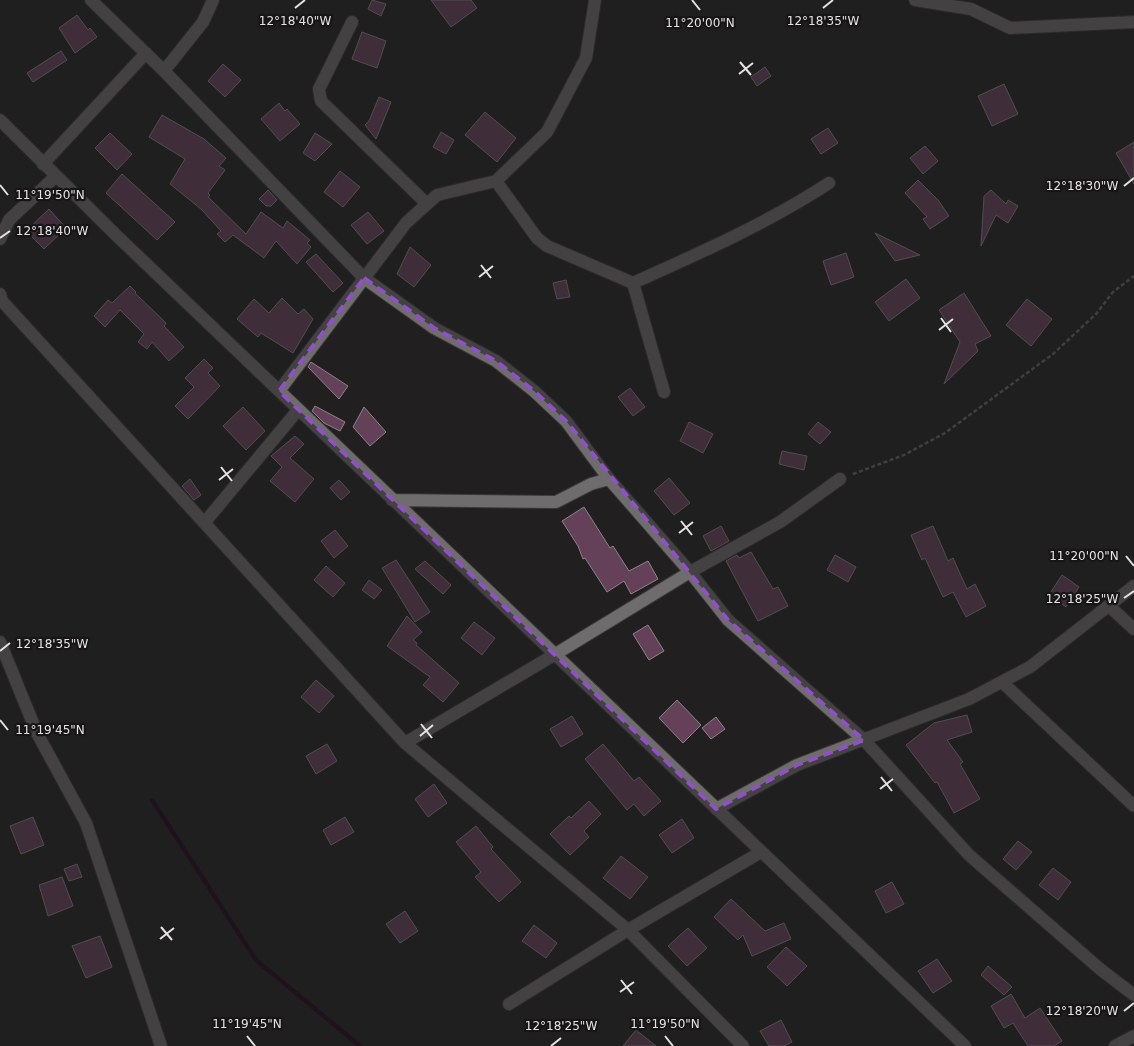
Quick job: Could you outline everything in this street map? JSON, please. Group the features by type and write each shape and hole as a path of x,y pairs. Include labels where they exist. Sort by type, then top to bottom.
{"street":[{"path":"91,0 164,71 364,278 434,328 496,361 534,391 566,421 609,479 690,572 728,620 864,740 969,855 1100,969 1134,995"},
{"path":"164,71 203,22 213,0"},
{"path":"279,391 406,223 437,195 496,181 546,132 586,58 594,0"},
{"path":"915,0 971,9 1010,28 1134,22"},
{"path":"352,22 319,89 321,100 427,204"},
{"path":"44,164 146,53"},
{"path":"0,120 298,410 965,1046"},
{"path":"0,239 9,220 56,176"},
{"path":"496,181 537,238 547,246 633,283 709,249 802,200 829,183"},
{"path":"633,283 664,392"},
{"path":"0,294 2,301 405,743 628,930 743,1046"},
{"path":"205,522 298,410"},
{"path":"392,500 556,502 591,484 609,479"},
{"path":"405,743 690,572 780,522 840,479"},
{"path":"716,809 797,765 969,699 1002,682 1030,667 1134,586"},
{"path":"1109,606 1134,629"},
{"path":"0,642 37,733 86,823 161,1046"},
{"path":"1002,682 1134,806"},
{"path":"509,1004 628,930 761,852"},
{"path":"1116,1046 1134,1036"}],"path":[{"path":"840,479 904,455 945,433 1054,354 1096,314 1113,292 1134,276"}],"highlighted area":[{"path":"364,278 434,328 496,361 534,391 566,421 728,620 864,740 797,765 716,809 279,391"}],"building":[{"path":"372,0 386,4 381,16 368,9"},
{"path":"431,0 471,0 477,8 451,27"},
{"path":"77,15 88,30 90,28 97,37 75,53 59,28"},
{"path":"362,32 386,41 377,68 352,59"},
{"path":"61,51 67,60 33,82 27,73"},
{"path":"223,64 241,80 225,97 208,81"},
{"path":"765,67 771,76 757,86 751,77"},
{"path":"1004,84 1018,114 992,126 978,96"},
{"path":"379,97 391,102 376,139 365,125 369,121"},
{"path":"279,103 300,124 280,141 261,119"},
{"path":"485,112 516,138 497,162 465,135"},
{"path":"162,115 204,139 226,158 219,166 225,170 208,193 210,195 208,197 246,234 261,212 283,228 287,221 310,240 307,243 311,247 297,264 276,241 264,258 233,235 225,242 217,234 221,231 201,209 170,184 185,159 149,137"},
{"path":"828,128 838,143 821,154 811,139"},
{"path":"441,132 454,140 446,154 433,147"},
{"path":"110,133 132,154 117,170 95,148"},
{"path":"315,133 332,144 315,161 303,153"},
{"path":"1134,142 1134,184 1116,153"},
{"path":"925,146 938,161 923,174 910,158"},
{"path":"340,171 360,187 343,207 324,192"},
{"path":"122,174 175,222 157,240 106,193"},
{"path":"918,180 938,200 949,216 930,229 923,219 927,217 905,193"},
{"path":"268,190 277,200 271,206 266,206 259,199"},
{"path":"991,190 1006,204 1008,200 1018,206 1008,223 996,215 981,246 984,196"},
{"path":"49,209 66,228 44,249 26,231"},
{"path":"368,212 384,231 367,244 351,225"},
{"path":"875,233 920,255 895,261"},
{"path":"410,247 431,265 414,287 397,274"},
{"path":"846,253 854,277 831,285 823,261"},
{"path":"316,254 343,283 333,292 306,262"},
{"path":"906,279 920,298 889,321 875,302"},
{"path":"566,280 570,297 557,299 553,283"},
{"path":"130,286 166,323 164,326 184,347 169,361 152,342 147,349 138,342 144,334 120,310 105,327 94,316 108,300 112,303"},
{"path":"964,293 991,336 975,344 978,351 944,384 960,342 939,310"},
{"path":"282,298 298,314 304,309 313,319 293,353 261,333 258,337 237,319 254,299 269,313"},
{"path":"1027,299 1052,319 1031,346 1006,325"},
{"path":"204,359 213,368 208,373 220,386 188,419 175,406 194,387 185,378"},
{"path":"311,362 348,386 339,399 308,367"},
{"path":"630,388 645,407 633,416 618,397"},
{"path":"315,406 345,422 340,431 324,423 312,411"},
{"path":"243,407 265,431 246,450 223,426"},
{"path":"364,407 386,432 370,446 353,427"},
{"path":"689,422 713,434 703,453 680,441"},
{"path":"818,422 831,432 820,444 808,434"},
{"path":"295,436 304,444 290,458 314,479 295,502 270,481 282,467 271,456"},
{"path":"782,451 807,456 804,470 779,464"},
{"path":"669,478 690,503 674,515 654,491"},
{"path":"190,479 201,495 194,500 182,486"},
{"path":"339,480 350,492 341,500 330,488"},
{"path":"584,507 610,548 613,546 629,571 648,561 658,579 631,594 624,581 607,592 585,558 583,559 578,546 562,521"},
{"path":"721,526 729,541 711,551 703,536"},
{"path":"933,526 948,561 953,558 967,589 975,584 986,606 966,617 953,592 943,597 925,558 922,560 911,535"},
{"path":"335,530 348,546 334,558 321,541"},
{"path":"751,552 773,589 778,587 788,606 758,621 726,561 737,555 739,558"},
{"path":"835,555 856,567 848,582 827,570"},
{"path":"396,560 430,612 415,622 382,568"},
{"path":"425,561 451,585 443,594 415,569"},
{"path":"326,566 345,583 333,597 314,580"},
{"path":"1062,575 1079,587 1066,607 1049,595"},
{"path":"369,580 382,590 374,599 362,590"},
{"path":"407,616 422,632 413,640 417,643 416,645 459,683 443,702 423,685 430,677 387,646"},
{"path":"474,622 495,638 482,655 461,638"},
{"path":"648,625 664,651 649,660 633,634"},
{"path":"316,680 334,696 319,713 301,697"},
{"path":"677,700 701,725 683,743 659,718"},
{"path":"967,715 972,732 947,740 963,762 960,764 980,799 954,813 937,782 935,783 906,745 934,723"},
{"path":"572,716 583,734 561,747 550,729"},
{"path":"716,717 725,729 711,739 702,728"},
{"path":"327,744 337,761 316,774 306,756"},
{"path":"603,744 634,781 639,777 661,801 644,816 634,804 627,810 585,759"},
{"path":"434,784 447,803 428,817 415,799"},
{"path":"589,801 601,814 584,831 589,837 570,855 550,834"},
{"path":"33,817 44,845 21,854 10,826"},
{"path":"345,817 354,832 331,845 323,830"},
{"path":"682,819 694,838 672,853 659,835"},
{"path":"476,826 493,847 491,849 521,882 499,902 475,877 481,872 456,842"},
{"path":"1018,841 1032,852 1016,870 1003,859"},
{"path":"621,856 648,877 630,899 603,878"},
{"path":"77,864 82,877 69,881 64,869"},
{"path":"1053,868 1071,882 1058,900 1039,885"},
{"path":"62,877 73,906 48,916 39,885"},
{"path":"892,882 904,904 886,913 875,891"},
{"path":"731,899 765,931 784,923 791,939 752,956 743,935 738,940 714,917"},
{"path":"405,911 418,931 400,943 386,924"},
{"path":"534,925 557,943 546,958 522,941"},
{"path":"688,928 707,948 687,966 668,946"},
{"path":"100,936 112,967 86,978 72,946"},
{"path":"786,947 807,966 787,986 767,967"},
{"path":"937,959 952,981 933,993 918,971"},
{"path":"988,966 1012,987 1004,995 981,975"},
{"path":"1011,994 1025,1018 1040,1008 1062,1041 1054,1046 1028,1046 1013,1023 1004,1028 991,1006"},
{"path":"781,1020 792,1042 784,1046 769,1046 760,1031"},
{"path":"636,1030 656,1046 623,1046"}],"waterway":[{"path":"152,800 256,960 360,1046"}]}
